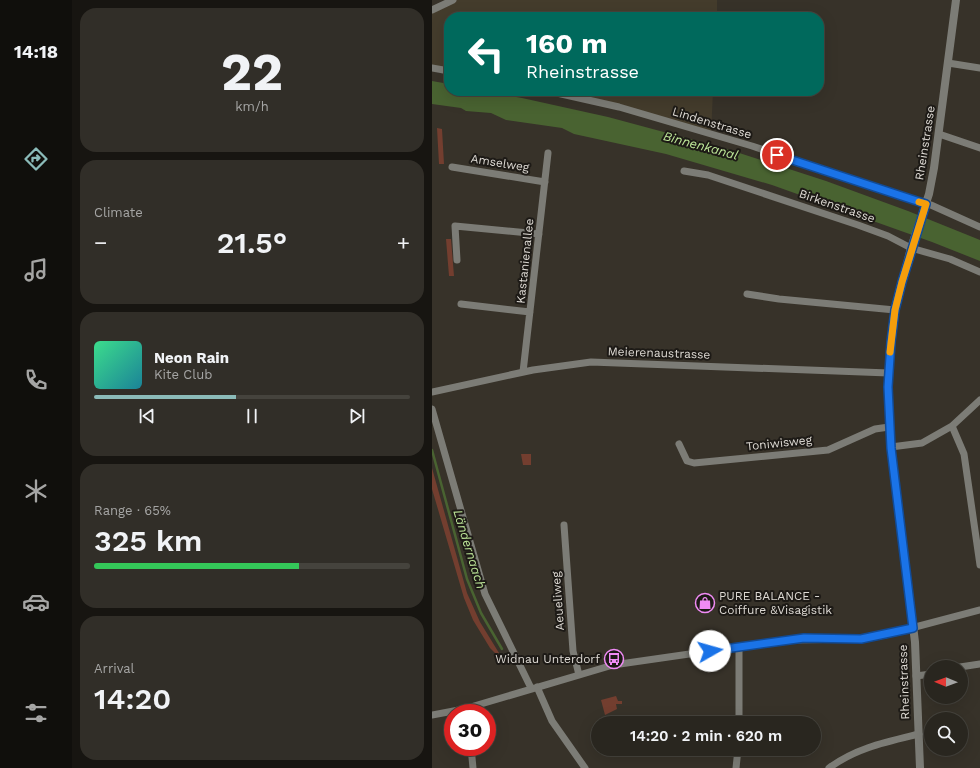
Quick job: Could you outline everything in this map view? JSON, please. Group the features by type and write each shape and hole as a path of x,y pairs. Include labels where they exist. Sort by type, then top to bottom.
{"street":[{"path":"432,10 453,0"},
{"name":"Rheinstrasse","path":"920,768 913,628 889,426 889,373 895,310 912,245 925,207 934,168 956,0"},
{"path":"948,63 980,68"},
{"path":"432,68 444,69"},
{"name":"Lindenstrasse","path":"570,96 619,107 676,123 980,227"},
{"path":"939,134 980,148"},
{"name":"Kastanienallee","path":"523,372 548,153"},
{"name":"Amselweg","path":"452,167 545,182"},
{"name":"Birkenstrasse","path":"684,171 708,175 808,208 888,236 980,272"},
{"path":"457,260 455,226 539,234"},
{"path":"747,294 779,299 895,310"},
{"path":"461,304 530,312"},
{"name":"Meierenaustrasse","path":"432,392 523,372 591,362 889,373"},
{"path":"891,448 922,443 952,426 980,400"},
{"path":"432,409 485,594 552,721 585,768"},
{"name":"Toniwisweg","path":"679,444 687,461 694,463 828,450 875,429 889,426"},
{"path":"952,426 964,454 980,565"},
{"name":"Aeueliweg","path":"564,525 573,651 579,675"},
{"path":"486,704 534,688 613,665 804,638 861,639 913,628 980,610"},
{"path":"739,647 739,716"},
{"path":"968,666 980,664"},
{"path":"916,676 924,675"},
{"path":"432,715 444,714"},
{"path":"829,768 851,754 872,745 918,734"},
{"path":"472,756 473,768"},
{"path":"736,768 737,756"}],"shaded area":[{"path":"453,0 717,0 717,12 444,12 444,70 432,68 432,10"},
{"path":"567,96 713,96 711,135"},
{"path":"437,128 442,129 444,164 439,164"},
{"path":"446,239 451,239 454,276 449,276"},
{"path":"521,454 531,454 531,465 523,465"},
{"path":"432,468 467,593 480,622 499,653 495,653 490,648 473,620 464,598 432,489"},
{"path":"616,696 618,701 622,701 622,704 616,704 617,709 605,715 601,700"}],"water":[{"name":"Binnenkanal","path":"432,81 444,83 444,96 511,96 522,98 608,117 727,149 826,181 908,211 980,240 980,261 932,242 772,185 666,154 574,134 562,128 506,120 491,113 466,111 461,108 432,104"}],"waterway":[{"name":"Ländernaach","path":"432,450 467,579 481,613 502,649"}],"slow traffic":[{"path":"890,352 895,310 913,242 926,204 919,202"}],"place":[{"name":"PURE BALANCE - Coiffure &Visagistik","path":"705,603"},
{"name":"Widnau Unterdorf","path":"614,659"}],"route":[{"path":"710,651 804,638 848,640 861,639 913,628 891,448 888,412 888,387 895,310 913,242 926,204 777,155"}]}
